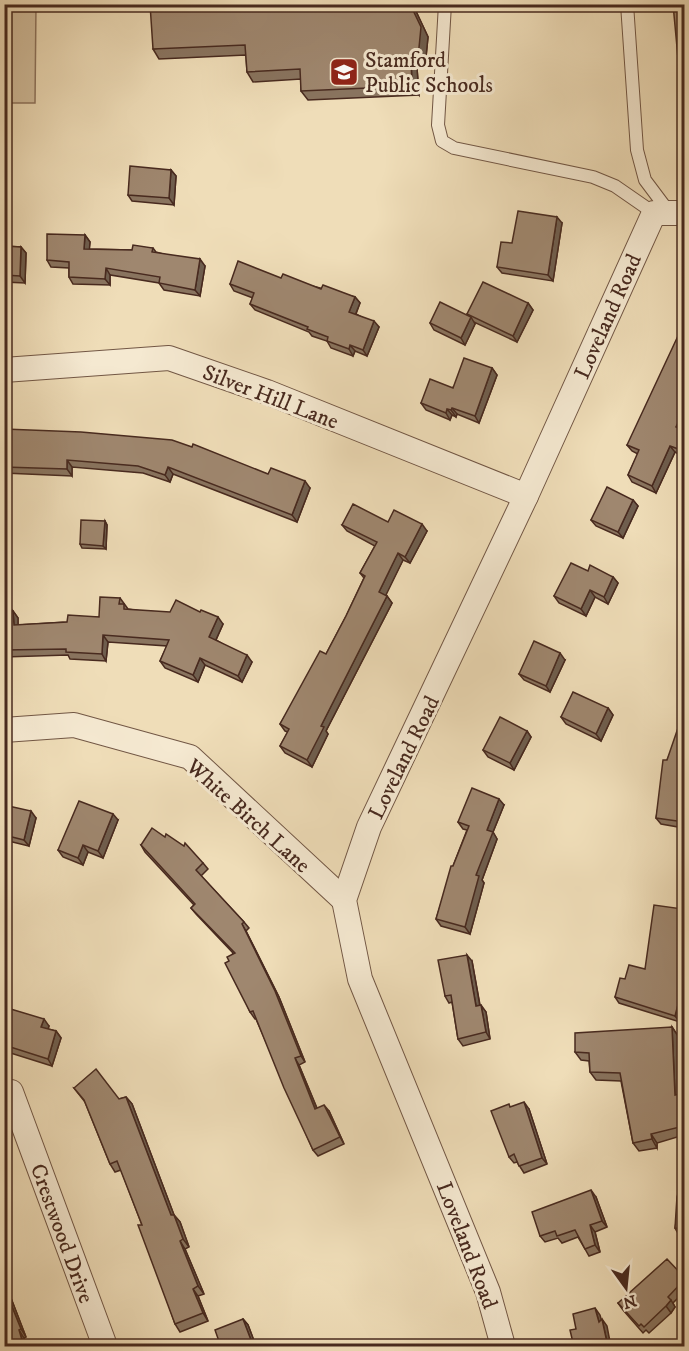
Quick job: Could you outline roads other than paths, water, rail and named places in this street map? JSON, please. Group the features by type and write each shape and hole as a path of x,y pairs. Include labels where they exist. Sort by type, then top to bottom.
{"street":[{"name":"Loveland Road","path":"503,1347 488,1292 360,979 344,900 369,827 526,496 670,213"},
{"name":"Silver Hill Lane","path":"4,370 169,358 267,392 526,496"},
{"name":"White Birch Lane","path":"4,730 74,725 190,757 344,900"},
{"name":"Crestwood Drive","path":"4,1095 11,1092 105,1347"}],"lane":[{"path":"445,4 438,124 442,141 454,148 593,177 670,213"},
{"path":"627,4 637,150 645,180 670,213"}],"place":[{"name":"Stamford Public Schools","path":"344,72"}]}
